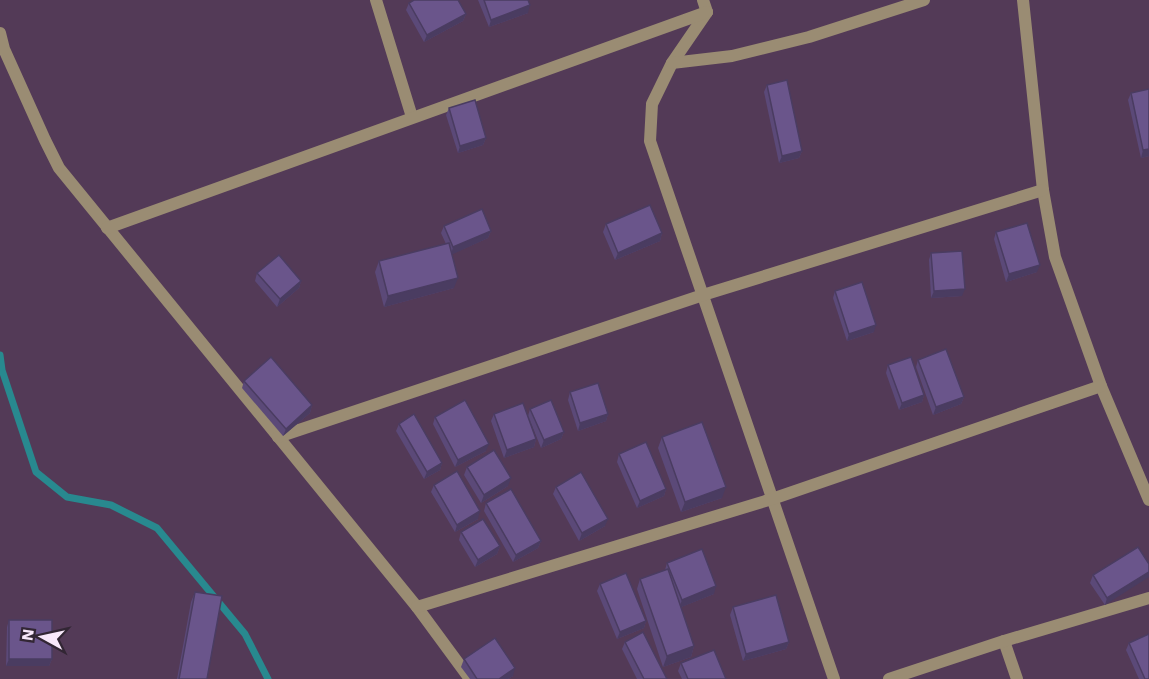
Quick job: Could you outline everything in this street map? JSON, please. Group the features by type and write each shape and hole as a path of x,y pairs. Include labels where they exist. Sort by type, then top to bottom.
{"street":[{"path":"376,0 412,117"},
{"path":"672,63 732,56 809,37 924,0"},
{"path":"1023,0 1043,190 1055,257 1101,386 1149,500"},
{"path":"107,228 412,117 705,6"},
{"path":"705,6 672,63 652,104 650,141 834,679"},
{"path":"0,33 4,49 59,168 417,607 470,679"},
{"path":"279,438 703,295 1043,190"},
{"path":"417,607 772,499 1101,386"},
{"path":"889,679 1004,641 1149,598"},
{"path":"1004,641 1017,679"}],"building":[{"path":"414,0 458,0 466,14 427,35 409,3"},
{"path":"484,0 528,0 530,5 491,20"},
{"path":"787,80 802,151 782,156 767,85"},
{"path":"1149,89 1149,149 1143,150 1131,93"},
{"path":"475,100 486,138 460,146 449,108"},
{"path":"650,205 662,233 618,253 606,224"},
{"path":"482,209 491,231 453,247 444,226"},
{"path":"1027,223 1040,265 1009,274 996,232"},
{"path":"449,243 458,278 388,296 379,261"},
{"path":"962,251 965,289 934,291 931,253"},
{"path":"279,255 301,281 280,299 257,273"},
{"path":"862,282 876,325 849,334 835,291"},
{"path":"946,349 964,397 936,407 918,360"},
{"path":"271,357 312,405 286,429 244,381"},
{"path":"911,357 924,395 902,403 888,365"},
{"path":"598,383 608,414 580,423 570,392"},
{"path":"465,400 489,444 458,460 435,417"},
{"path":"551,400 564,432 544,440 530,409"},
{"path":"523,403 536,439 507,450 494,414"},
{"path":"414,414 442,463 427,472 399,424"},
{"path":"702,422 726,487 685,502 662,437"},
{"path":"646,442 666,489 640,501 619,454"},
{"path":"494,450 511,478 484,495 467,467"},
{"path":"457,471 480,511 457,525 434,485"},
{"path":"581,472 608,519 582,533 556,487"},
{"path":"511,489 541,541 516,555 486,503"},
{"path":"483,519 500,546 478,560 461,532"},
{"path":"1138,547 1149,564 1149,572 1107,598 1093,575"},
{"path":"702,549 716,586 682,600 667,563"},
{"path":"668,569 694,646 667,656 640,579"},
{"path":"626,573 646,621 620,632 600,584"},
{"path":"195,592 222,596 207,679 179,679"},
{"path":"776,595 789,642 746,654 733,607"},
{"path":"9,620 52,620 52,659 9,659"},
{"path":"643,632 667,679 644,679 625,642"},
{"path":"1149,634 1149,679 1145,679 1129,643"},
{"path":"495,638 515,668 499,679 477,679 464,659"},
{"path":"714,650 726,679 688,679 681,663"}],"waterway":[{"path":"0,355 2,370 36,472 67,497 111,505 157,528 245,634 268,679"}]}
